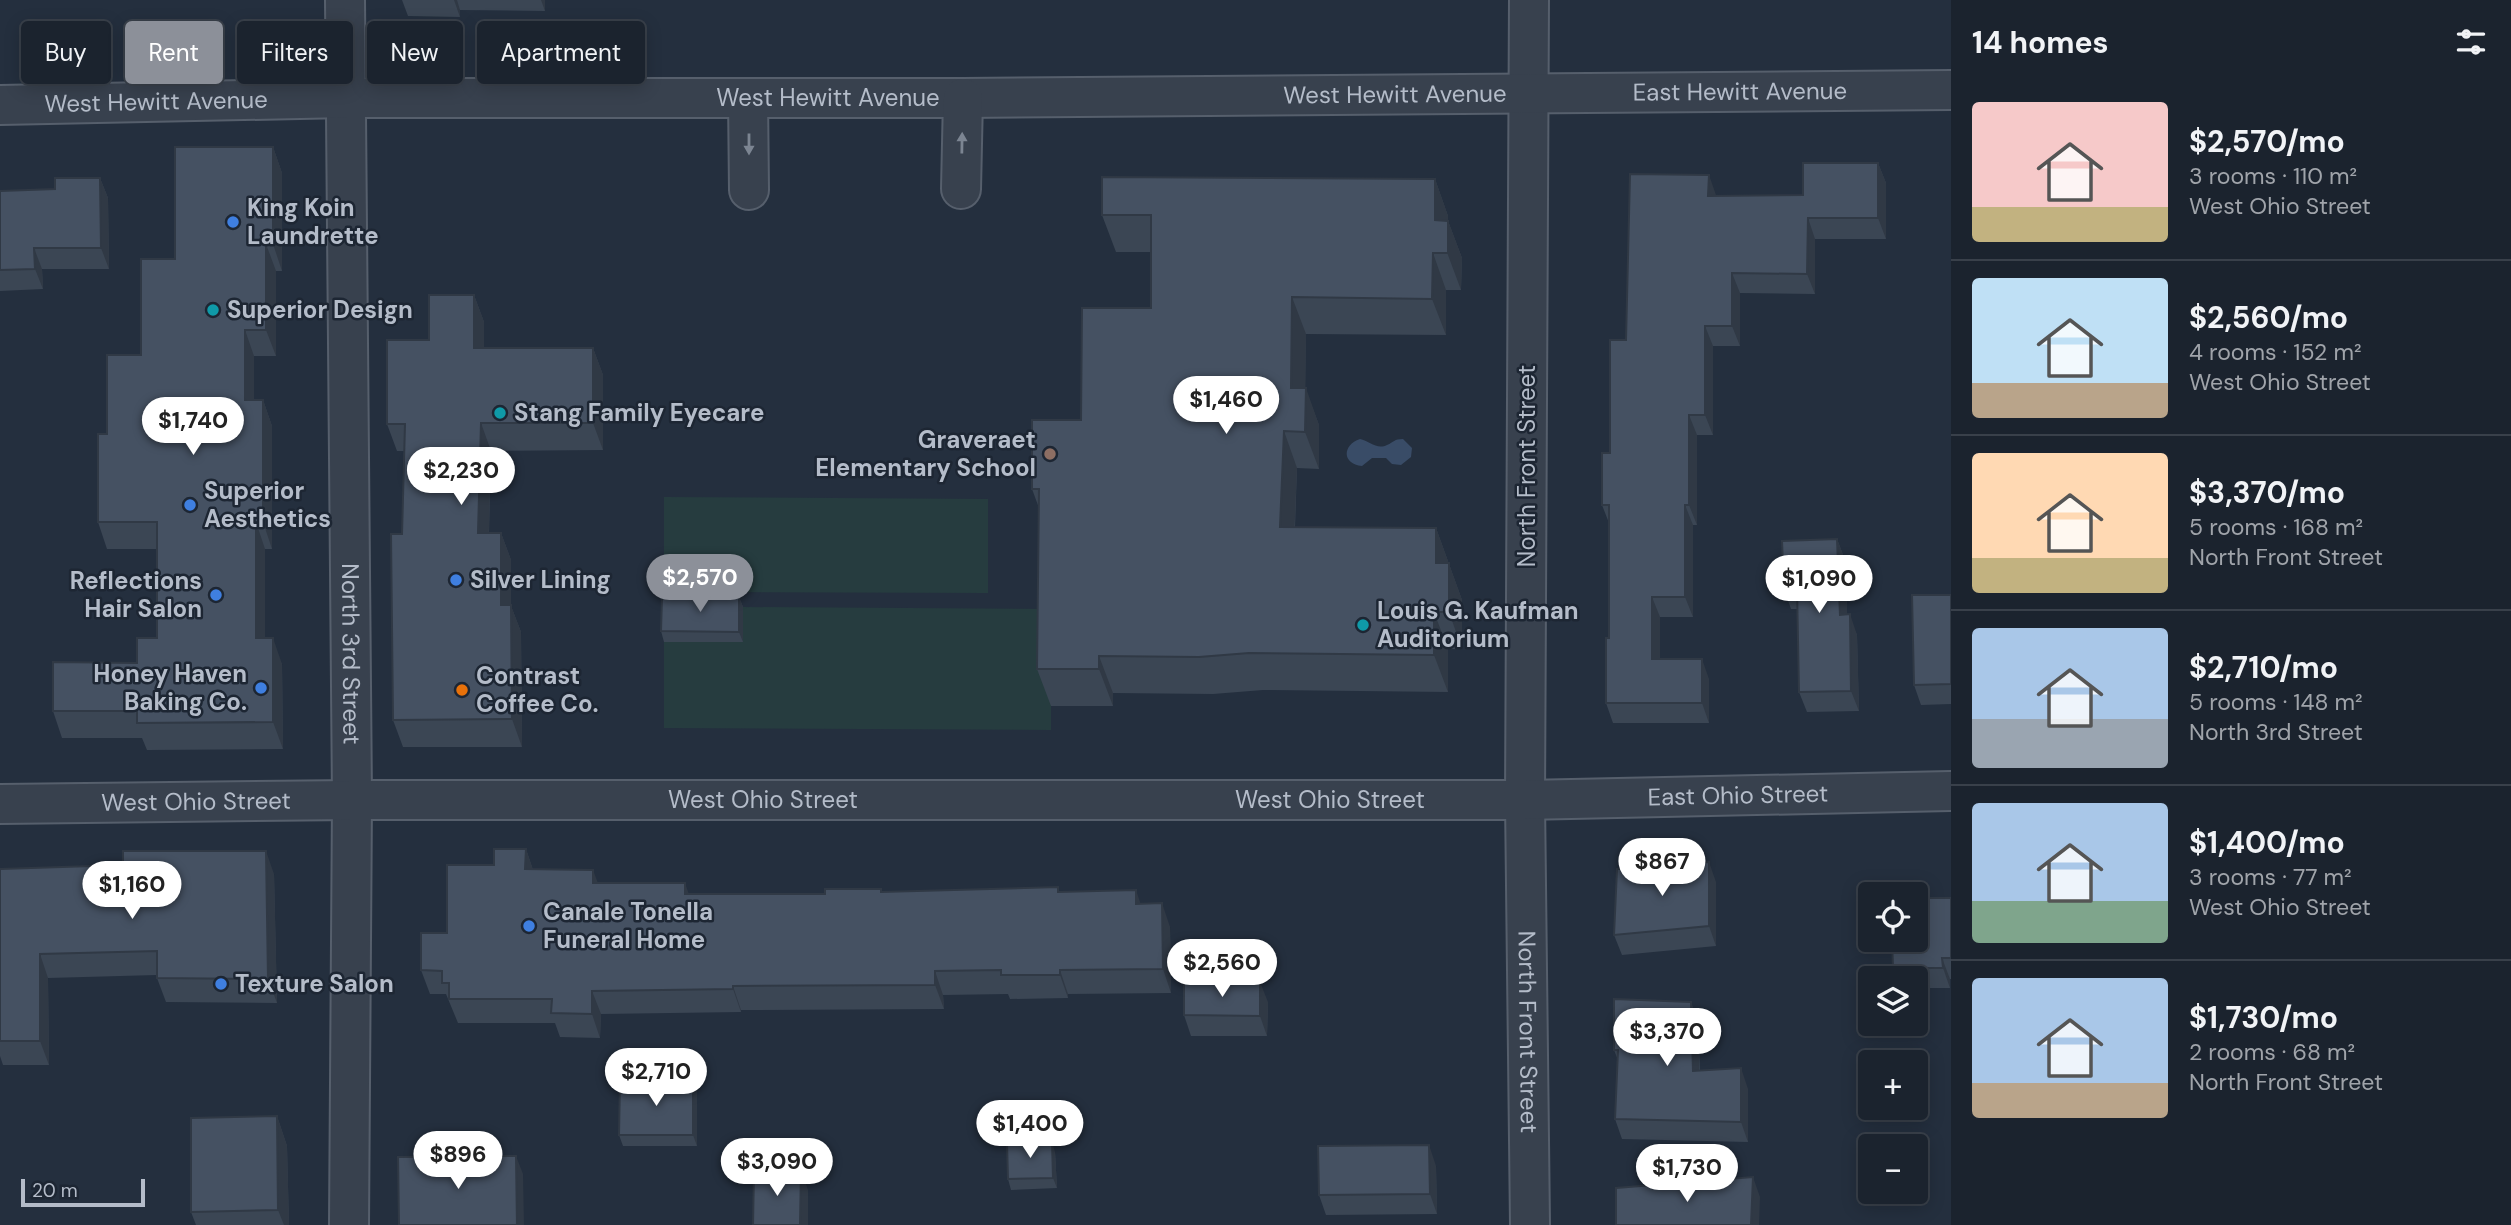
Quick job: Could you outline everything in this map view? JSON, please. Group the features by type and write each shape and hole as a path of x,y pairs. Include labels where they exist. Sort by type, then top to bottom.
{"street":[{"name":"North 3rd Street","path":"345,0 352,800 349,1225"},
{"name":"North Front Street","path":"1529,0 1525,800 1530,1225"},
{"name":"East Hewitt Avenue","path":"1529,93 1951,90"},
{"name":"West Hewitt Avenue","path":"0,104 346,97 1529,93"},
{"path":"748,97 749,190"},
{"path":"961,189 963,97"},
{"name":"East Ohio Street","path":"1525,800 1951,791"},
{"name":"West Ohio Street","path":"0,804 352,800 1525,800"}],"green space":[{"path":"664,497 988,499 988,593 664,592"},
{"path":"743,607 1051,609 1051,730 664,728 664,642 742,642"}],"water":[{"path":"1360,439 1380,446 1403,439 1412,448 1411,457 1401,465 1392,464 1386,458 1372,458 1362,466 1355,465 1348,458 1347,450"}],"building":[{"path":"175,147 273,147 273,244 266,244 266,330 245,330 245,400 263,400 263,522 256,522 256,638 273,638 273,722 137,723 137,711 53,711 53,662 137,663 137,638 157,638 157,522 98,522 98,434 107,434 107,355 141,355 141,259 175,259"},
{"path":"1803,163 1878,163 1878,218 1808,218 1807,274 1732,273 1732,326 1705,326 1705,415 1689,415 1685,597 1652,597 1652,659 1702,659 1702,703 1606,703 1609,505 1602,505 1602,453 1610,453 1610,340 1626,340 1630,174 1709,175 1708,196 1803,195"},
{"name":"Graveraet Elementary School","path":"1102,177 1435,179 1435,220 1448,221 1448,253 1433,253 1432,299 1292,297 1291,388 1306,388 1305,432 1284,431 1280,527 1436,528 1436,563 1449,563 1449,612 1434,612 1434,655 1249,653 1199,657 1099,656 1099,669 1037,669 1039,489 1032,489 1032,420 1081,420 1082,308 1151,308 1151,215 1102,215"},
{"path":"55,178 100,178 101,248 34,248 35,269 0,270 0,191 55,189"},
{"path":"429,295 474,295 474,348 593,348 593,423 481,423 478,533 501,533 501,605 511,605 512,719 393,720 391,534 402,534 405,424 387,424 387,340 429,340"},
{"path":"1837,539 1840,615 1850,614 1851,691 1799,692 1797,588 1784,589 1782,541"},
{"path":"1912,595 1951,595 1951,684 1914,685"},
{"path":"662,597 739,597 739,632 661,631"},
{"path":"494,849 526,849 525,869 593,870 593,883 685,883 685,894 825,894 825,889 881,889 881,892 1058,887 1058,892 1136,890 1136,904 1162,903 1163,969 1060,970 1060,975 1001,975 1001,970 935,971 935,985 733,986 733,989 592,991 592,1014 551,1013 552,999 449,999 449,983 442,983 442,971 421,970 421,933 447,933 447,865 494,865"},
{"path":"123,851 266,851 268,979 157,978 157,951 40,954 40,1041 0,1041 0,869 123,865"},
{"path":"1709,862 1709,926 1614,935 1617,869"},
{"path":"1928,898 1951,898 1951,958 1942,958 1943,968 1893,966 1892,952 1928,952"},
{"path":"1184,982 1260,982 1260,1016 1184,1015"},
{"path":"1614,999 1691,1002 1693,1071 1741,1068 1741,1122 1615,1119 1618,1050 1614,1050"},
{"path":"620,1080 693,1080 693,1135 619,1135"},
{"path":"277,1116 278,1210 191,1212 191,1118"},
{"path":"1052,1141 1053,1178 1008,1179 1007,1143"},
{"path":"1429,1145 1430,1194 1319,1195 1318,1146"},
{"path":"516,1156 517,1225 399,1225 398,1157"},
{"path":"754,1170 801,1170 800,1225 753,1225"},
{"path":"1753,1177 1751,1225 1616,1225 1616,1188"}],"place":[{"name":"King Koin Laundrette","path":"233,222"},
{"name":"Superior Design","path":"213,310"},
{"name":"Stang Family Eyecare","path":"500,413"},
{"name":"Graveraet Elementary School","path":"1050,454"},
{"name":"Superior Aesthetics","path":"190,505"},
{"name":"Silver Lining","path":"456,580"},
{"name":"Reflections Hair Salon","path":"216,595"},
{"name":"Louis G. Kaufman Auditorium","path":"1363,625"},
{"name":"Honey Haven Baking Co.","path":"261,688"},
{"name":"Contrast Coffee Co.","path":"462,690"},
{"name":"Canale Tonella Funeral Home","path":"529,926"},
{"name":"Texture Salon","path":"221,984"}]}
